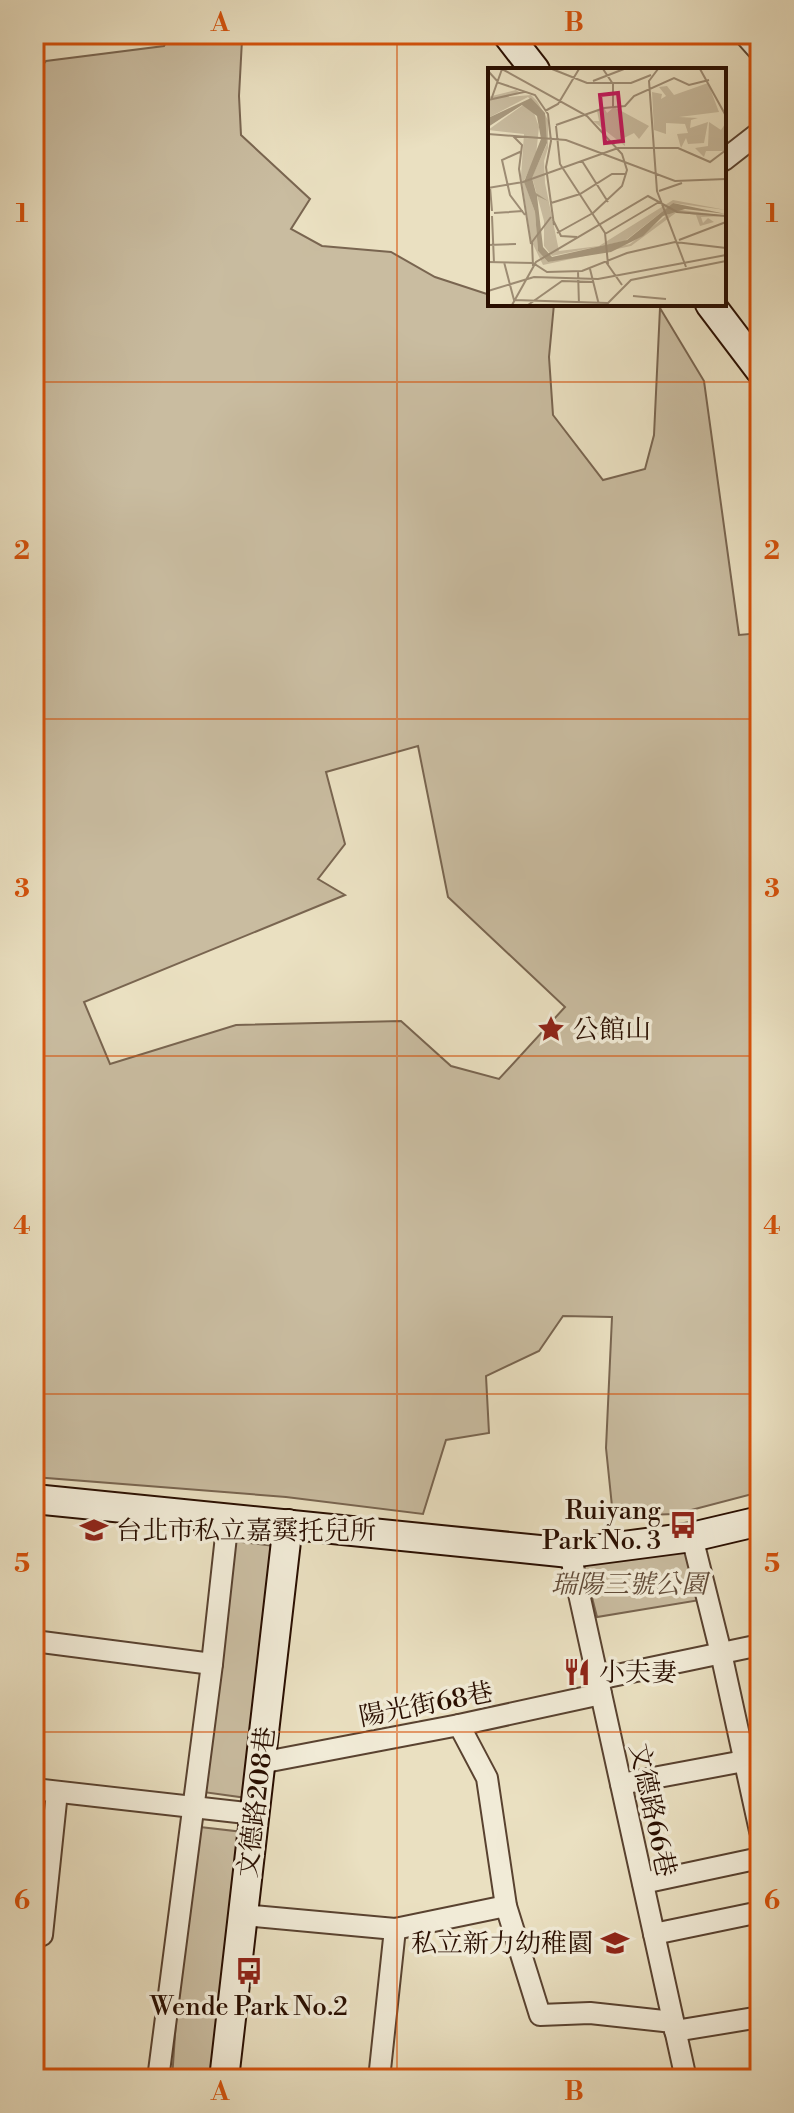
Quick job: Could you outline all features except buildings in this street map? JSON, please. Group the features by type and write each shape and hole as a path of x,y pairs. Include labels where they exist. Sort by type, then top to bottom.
{"street":[{"path":"507,34 533,68"},
{"path":"744,34 760,52"},
{"path":"726,158 760,132"},
{"path":"712,306 756,356"},
{"path":"34,1499 570,1553 692,1537 760,1521"},
{"path":"158,2079 228,1518"},
{"name":"文德路208巷","path":"224,2079 288,1524"},
{"path":"692,1537 752,1759 760,1831"},
{"name":"文德路66巷","path":"570,1553 686,2079"},
{"path":"34,1641 212,1664"},
{"name":"陽光街68巷","path":"260,1763 459,1725 760,1645"},
{"path":"459,1725 487,1778 506,1906 540,2015 590,2013 674,2027 760,2017"},
{"path":"621,1784 752,1759"},
{"path":"34,1789 255,1814"},
{"path":"34,1934 42,1935 57,1792"},
{"path":"643,1883 760,1858"},
{"path":"243,1915 395,1929 506,1906"},
{"path":"654,1934 760,1912"},
{"path":"379,2079 395,1929"}],"green space":[{"path":"170,34 242,40 239,96 241,135 310,199 291,229 322,246 391,252 435,277 488,294 488,306 554,306 549,357 553,415 603,480 645,469 654,435 660,308 704,381 739,635 760,633 760,1492 676,1514 613,1516 606,1448 612,1317 563,1316 539,1351 486,1376 489,1433 446,1440 423,1514 286,1497 34,1477 34,75 46,61 164,46","holes":["418,746 448,897 565,1007 499,1079 451,1066 401,1021 236,1025 110,1064 84,1002 345,895 318,879 345,844 326,772"]},
{"path":"234,1541 275,1546 247,1798 203,1792"},
{"name":"瑞陽三號公園","path":"688,1547 700,1600 597,1617 583,1562"},
{"path":"200,1827 243,1832 213,2079 172,2079 179,1976"}],"place":[{"name":"公館山","path":"551,1029"},
{"name":"Ruiyang Park No. 3","path":"683,1525"},
{"name":"台北市私立嘉霙托兒所","path":"94,1530"},
{"name":"小夫妻","path":"577,1672"},
{"name":"私立新力幼稚園","path":"615,1943"},
{"name":"Wende Park No.2","path":"249,1971"}]}
